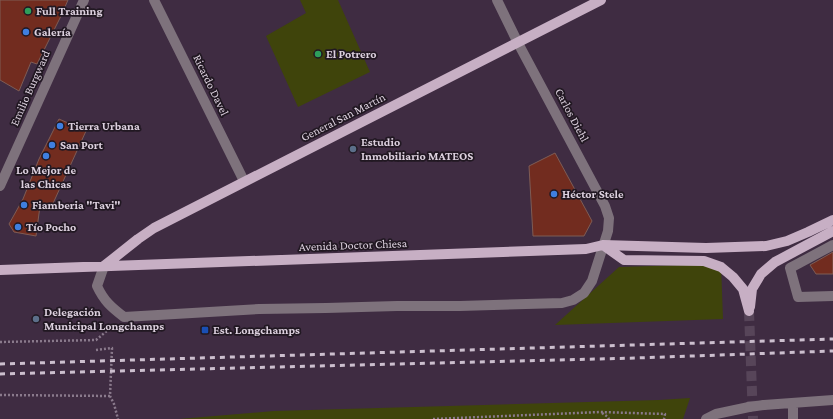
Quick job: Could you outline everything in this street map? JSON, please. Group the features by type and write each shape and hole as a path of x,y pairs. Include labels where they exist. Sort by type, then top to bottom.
{"main road":[{"name":"General San Martín","path":"104,266 154,228 601,0"},
{"name":"Avenida Doctor Chiesa","path":"0,270 586,249 603,245 706,248 766,246 787,241 833,220"},
{"path":"603,245 624,260 704,261 721,267 733,277 743,290 749,310 752,289 761,274 775,262 833,231"}],"street":[{"name":"Emilio Burgward","path":"0,186 84,0"},
{"name":"Ricardo Davel","path":"154,0 244,181"},
{"name":"Carlos Diehl","path":"124,317 259,308 460,306 562,303 573,300 584,293 592,281 608,231 609,218 605,206 518,43 497,0"},
{"path":"833,245 790,268 798,297 833,296"},
{"path":"104,266 97,286 102,296 124,317"},
{"path":"706,419 716,414 748,407 833,400"},
{"path":"793,403 793,419"}],"path":[{"path":"0,342 96,340 124,317"},
{"path":"96,350 112,348 110,396 118,419"},
{"path":"0,395 110,396"},
{"path":"600,412 609,419"},
{"path":"433,419 600,412 665,414 664,419"}],"green space":[{"name":"El Potrero","path":"300,0 338,0 370,72 298,107 266,36 306,13"},
{"path":"721,264 723,319 555,325 619,267"},
{"path":"690,398 683,419 179,419 274,411"}],"building":[{"name":"Galería","path":"0,0 68,0 37,64 31,62 19,91 0,80"},
{"path":"59,119 86,131 50,210 40,206 36,236 14,232 9,224 23,199 39,159"},
{"name":"Héctor Stele","path":"555,153 592,221 584,236 533,236 529,166"},
{"path":"833,252 833,274 816,274 810,265"}],"tunnel":[{"path":"749,311 753,419"}],"railway":[{"path":"0,364 833,339"},
{"path":"0,374 636,358 833,351"}],"place":[{"name":"Full Training","path":"28,11"},
{"name":"Galería","path":"26,32"},
{"name":"El Potrero","path":"318,54"},
{"name":"Tierra Urbana","path":"60,126"},
{"name":"San Port","path":"52,145"},
{"name":"Estudio Inmobiliario MATEOS","path":"353,149"},
{"name":"Lo Mejor de las Chicas","path":"46,156"},
{"name":"Héctor Stele","path":"554,194"},
{"name":"Fiamberia \"Tavi\"","path":"24,205"},
{"name":"Tío Pocho","path":"18,227"},
{"name":"Delegación Municipal Longchamps","path":"36,319"},
{"name":"Est. Longchamps","path":"205,330"}]}
